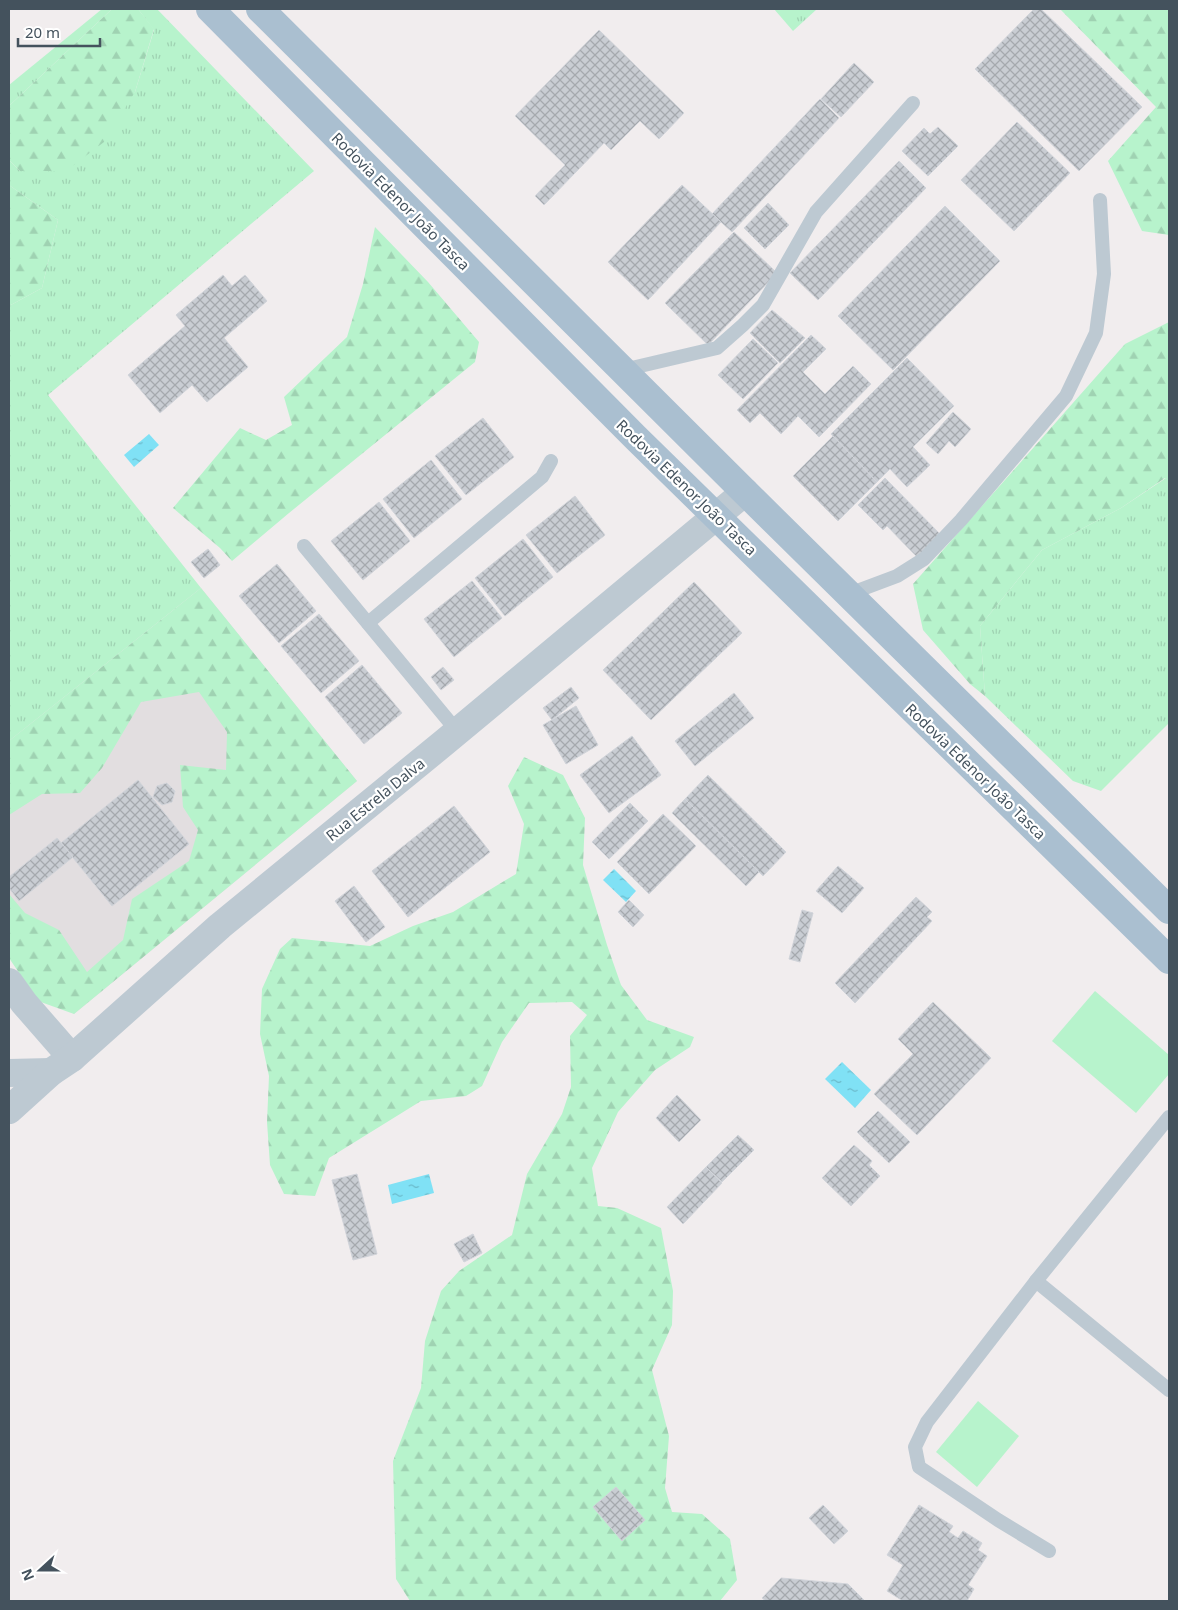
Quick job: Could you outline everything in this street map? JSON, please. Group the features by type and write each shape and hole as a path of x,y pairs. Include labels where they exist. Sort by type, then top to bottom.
{"main road":[{"name":"Rodovia Edenor João Tasca","path":"210,9 635,437 1169,960"},
{"path":"260,9 745,492 1169,910"}],"street":[{"name":"Rua Estrela Dalva","path":"9,1110 220,926 745,492"},
{"path":"9,1073 61,1065 14,998"}],"lane":[{"path":"622,370 717,348 763,305 816,212 913,103"},
{"path":"849,594 896,576 924,559 962,520 1066,396 1096,333 1104,274 1100,200"},
{"path":"368,622 542,477 552,461"},
{"path":"304,546 457,731"},
{"path":"1049,1551 998,1520 919,1467 915,1447 927,1422 1036,1281 1169,1117"},
{"path":"1036,1281 1169,1390"}],"shaded area":[{"path":"201,588 357,781 74,1014 9,958 9,741"}],"green space":[{"path":"102,9 112,9 9,106 9,85"},
{"path":"112,9 138,9 154,29 135,92 104,142 66,171 20,171 9,160 9,106"},
{"path":"138,9 157,9 314,171 48,395 201,588 9,741 9,306 42,288 58,220 9,185 9,160 20,171 135,92 154,30"},
{"path":"774,9 817,9 793,31"},
{"path":"1060,9 1169,9 1169,235 1142,231 1108,161 1156,107"},
{"path":"9,185 58,220 42,288 9,306"},
{"path":"375,227 428,282 479,342 475,362 232,561 220,548 173,508 240,428 266,440 292,425 284,397 347,337 363,284"},
{"path":"1169,322 1169,480 1165,478 1121,508 1042,550 980,626 985,696 970,684 923,630 913,584 1125,344"},
{"path":"1166,478 1169,480 1169,723 1101,791 1073,781 985,696 980,626 1042,550 1121,508"},
{"path":"201,588 357,781 74,1014 38,1001 9,958 9,894 25,913 59,930 87,972 123,940 132,899 189,861 198,830 183,807 180,765 226,770 227,732 199,692 141,702 102,768 80,793 42,794 9,815 9,741"},
{"path":"524,757 563,775 585,818 583,865 621,985 647,1020 694,1037 690,1047 655,1070 618,1112 592,1168 598,1206 617,1208 661,1228 673,1291 672,1325 652,1370 669,1436 665,1488 672,1512 702,1514 730,1539 737,1580 720,1601 410,1601 396,1579 393,1461 421,1388 425,1341 441,1291 459,1271 512,1235 527,1174 562,1114 571,1087 570,1036 587,1015 572,1002 529,1003 502,1042 482,1086 466,1096 421,1101 329,1158 315,1196 284,1194 270,1165 267,1122 269,1076 260,1034 262,989 280,949 292,938 370,946 413,926 453,912 516,874 524,824 508,786"},
{"path":"1095,991 1169,1055 1169,1074 1136,1113 1052,1041"},
{"path":"978,1401 1019,1436 977,1487 936,1452"}],"water":[{"path":"149,434 159,445 134,467 124,455"},
{"path":"614,869 636,891 626,902 603,880"},
{"path":"842,1062 871,1090 855,1108 825,1079"},
{"path":"429,1174 434,1193 392,1204 388,1185"}],"building":[{"path":"1034,9 1041,9 1142,107 1079,171 975,69"},
{"path":"599,30 684,113 659,139 640,121 611,150 604,143 544,205 535,196 565,165 515,116"},
{"path":"854,63 874,82 841,117 821,99"},
{"path":"820,99 839,118 732,232 712,214"},
{"path":"1017,122 1070,173 1014,231 961,180"},
{"path":"938,127 958,146 928,176 902,151 924,128 930,134"},
{"path":"899,161 926,188 818,300 790,273"},
{"path":"682,185 721,222 648,300 608,262"},
{"path":"768,203 789,225 765,249 744,228"},
{"path":"945,206 1000,261 893,370 838,316"},
{"path":"734,232 777,273 708,345 665,303"},
{"path":"223,275 232,286 245,275 267,301 224,338 248,367 207,402 192,385 160,413 128,375 185,326 176,315"},
{"path":"772,310 805,338 780,363 750,333"},
{"path":"811,335 826,349 803,372 825,394 853,366 871,384 819,437 798,416 781,434 760,413 750,423 737,410"},
{"path":"753,339 778,363 743,399 718,375"},
{"path":"907,358 954,406 913,447 930,465 907,487 890,469 877,482 831,434"},
{"path":"953,412 971,429 955,447 949,441 938,454 926,443"},
{"path":"483,418 514,457 466,495 435,456"},
{"path":"833,436 877,482 838,521 793,476"},
{"path":"431,460 462,499 414,538 383,499"},
{"path":"885,478 940,534 917,557 887,526 883,530 858,505"},
{"path":"575,496 605,535 557,573 526,535"},
{"path":"379,502 410,541 363,580 331,541"},
{"path":"523,539 553,577 505,616 475,578"},
{"path":"208,549 220,565 204,578 191,562"},
{"path":"277,564 316,611 279,643 239,596"},
{"path":"472,581 502,618 454,657 424,619"},
{"path":"694,582 742,633 651,720 603,670"},
{"path":"319,614 359,661 321,693 281,646"},
{"path":"362,665 402,713 364,744 325,697"},
{"path":"443,667 454,680 441,690 431,677"},
{"path":"571,687 579,698 552,720 543,708"},
{"path":"734,693 754,718 695,766 675,741"},
{"path":"576,706 598,745 566,764 543,725"},
{"path":"632,736 661,775 609,813 580,775"},
{"path":"708,775 786,852 763,876 685,799"},
{"path":"138,780 189,844 112,906 61,843"},
{"path":"167,783 175,791 172,802 162,805 153,797 157,786"},
{"path":"685,799 759,872 746,886 672,813"},
{"path":"630,803 648,821 609,859 592,842"},
{"path":"454,806 490,852 408,917 372,871"},
{"path":"663,814 696,846 649,894 617,862"},
{"path":"57,838 73,857 19,901 9,888 9,877"},
{"path":"838,866 864,888 842,913 816,891"},
{"path":"354,886 385,927 366,942 335,901"},
{"path":"916,897 932,912 927,917 932,921 855,1003 835,983"},
{"path":"629,900 644,915 633,927 618,912"},
{"path":"802,910 813,913 800,962 789,959"},
{"path":"933,1002 991,1058 917,1135 874,1094 913,1054 898,1039"},
{"path":"677,1095 701,1120 679,1142 656,1118"},
{"path":"878,1111 910,1142 889,1163 857,1132"},
{"path":"738,1135 754,1150 722,1182 706,1167"},
{"path":"854,1145 872,1161 869,1165 880,1176 851,1206 822,1178"},
{"path":"706,1167 722,1183 683,1224 667,1207"},
{"path":"357,1174 377,1254 353,1260 332,1180"},
{"path":"473,1234 482,1253 464,1262 454,1244"},
{"path":"616,1487 645,1520 622,1541 593,1507"},
{"path":"823,1505 848,1531 834,1544 809,1518"},
{"path":"919,1505 953,1526 949,1532 958,1538 963,1531 982,1543 978,1550 987,1556 968,1585 974,1589 967,1601 903,1601 887,1591 903,1565 887,1555"},
{"path":"781,1578 848,1584 865,1601 766,1601 762,1598"}]}
